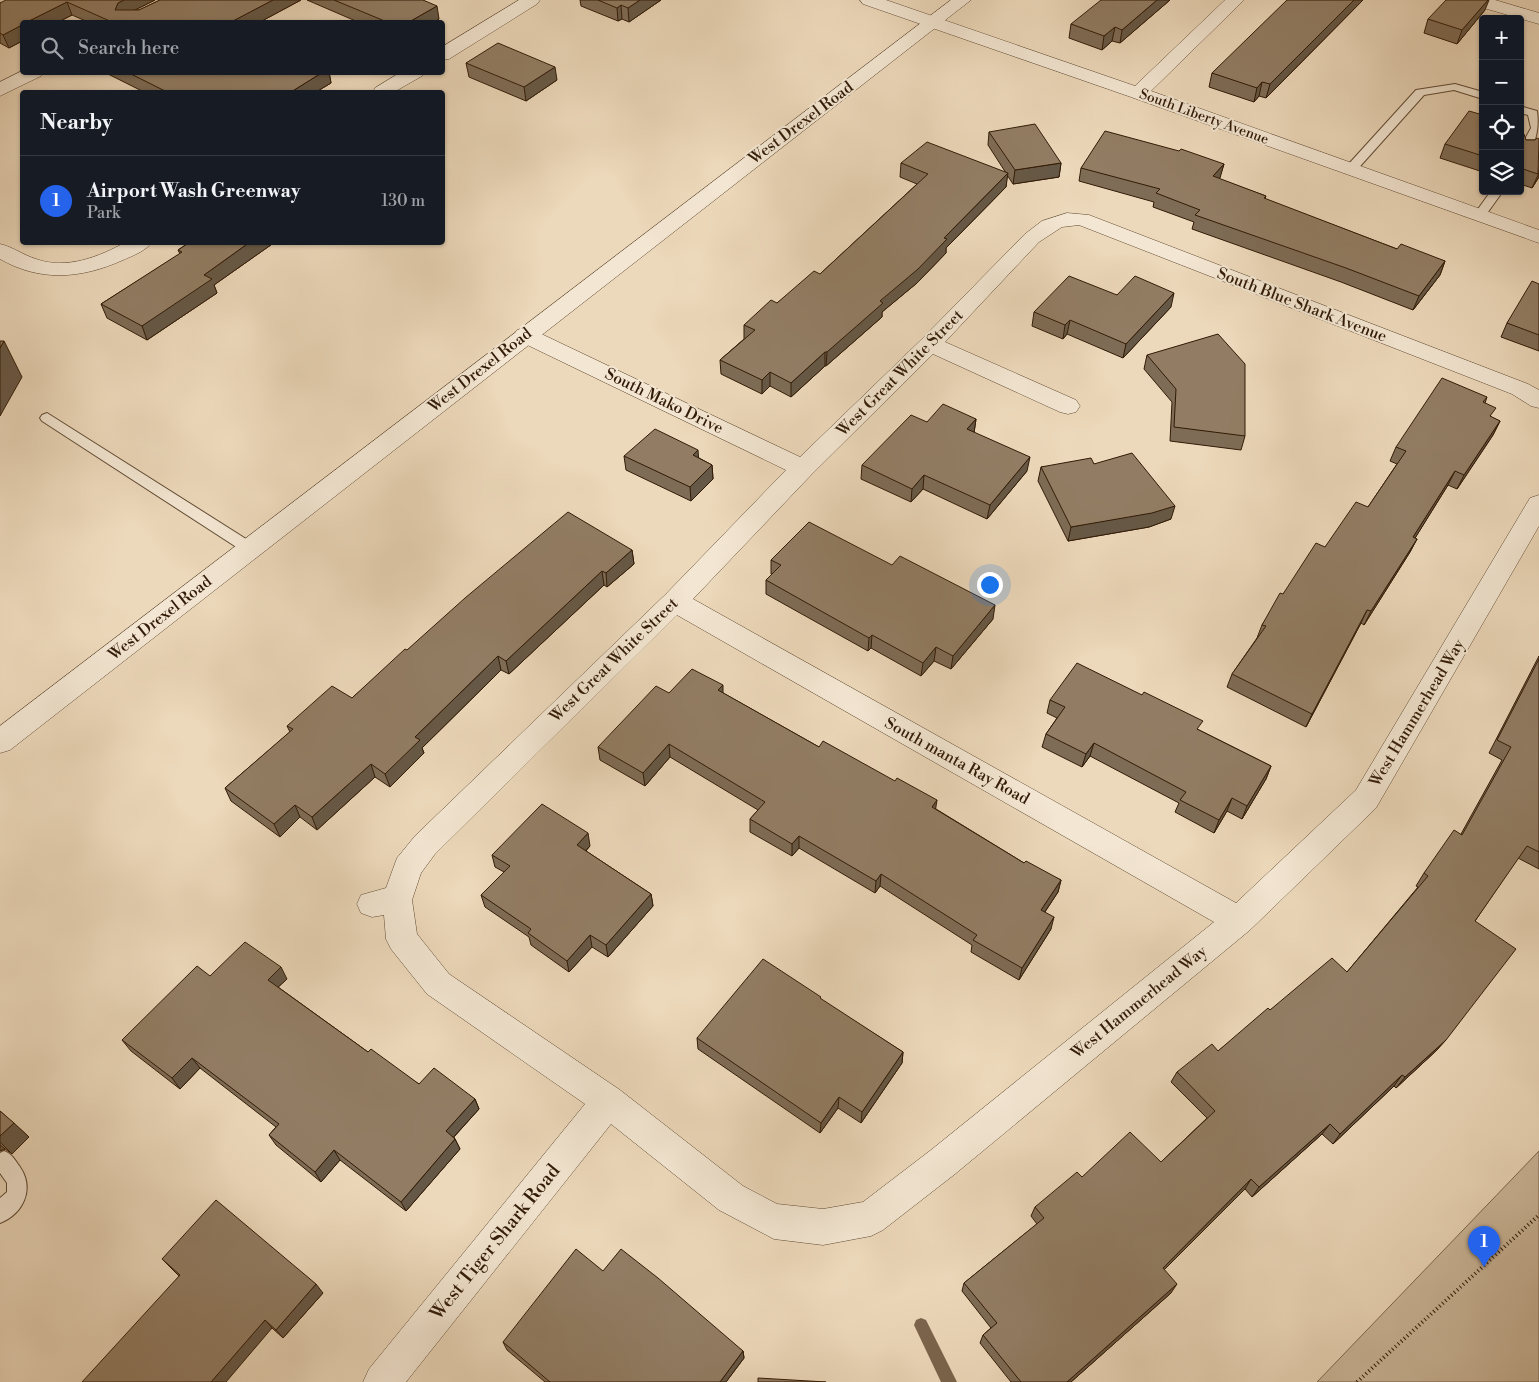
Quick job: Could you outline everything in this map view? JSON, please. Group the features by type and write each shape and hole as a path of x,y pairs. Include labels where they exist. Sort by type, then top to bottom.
{"street":[{"path":"445,53 531,0"},
{"name":"South Liberty Avenue","path":"869,0 1138,93 1539,237"},
{"name":"West Drexel Road","path":"0,742 525,335 962,0"},
{"path":"1138,93 1235,0"},
{"path":"1476,0 1539,19"},
{"path":"0,90 28,75"},
{"path":"385,90 410,75"},
{"name":"West Great White Street","path":"608,1101 438,984 402,939 384,902 425,845 675,601 803,468 930,344 1032,238 1048,224 1063,219"},
{"name":"South Blue Shark Avenue","path":"1063,219 1082,219 1520,389 1539,400"},
{"path":"0,250 27,264 72,273 106,260 136,245"},
{"name":"South Mako Drive","path":"525,335 803,468"},
{"path":"930,344 1068,406"},
{"name":"West Hammerhead Way","path":"608,1101 731,1198 774,1222 823,1227 871,1218 944,1162 1239,920 1366,799 1539,504"},
{"name":"South manta Ray Road","path":"675,601 1239,920"},
{"name":"West Tiger Shark Road","path":"382,1382 608,1101"}],"lane":[{"path":"1350,170 1420,92 1455,87 1479,95"},
{"path":"1524,110 1533,113 1537,128 1525,150"},
{"path":"1479,216 1494,195"},
{"path":"47,418 249,548"},
{"path":"0,1213 17,1196 17,1180 4,1161"}],"path":[{"path":"1357,1382 1539,1215"}],"shaded area":[{"path":"1539,1151 1539,1382 1317,1382"}],"building":[{"path":"6,0 124,0 118,3 115,10 139,10 160,0 273,0 235,20 108,20 67,2 31,20 20,20 20,26 3,35 0,33 0,3"},
{"path":"334,0 423,0 437,6 412,20 382,20"},
{"path":"598,0 640,0 628,8 621,5 617,8"},
{"path":"1101,0 1157,0 1122,30 1115,27 1104,36 1071,24"},
{"path":"1287,0 1354,0 1270,84 1262,82 1257,88 1212,73"},
{"path":"1446,0 1488,0 1462,30 1428,19"},
{"path":"498,43 555,67 524,87 466,63"},
{"path":"133,75 318,75 294,90 163,90"},
{"path":"1469,111 1479,114 1479,155 1445,144"},
{"path":"1035,124 1061,163 1015,170 989,132"},
{"path":"1105,131 1179,151 1181,149 1224,164 1213,176 1266,196 1264,198 1397,249 1401,244 1445,261 1419,296 1346,268 1195,215 1200,210 1156,193 1160,189 1081,168"},
{"path":"1524,134 1526,140 1539,139 1538,174 1524,169"},
{"path":"927,142 1008,173 944,238 947,239 918,269 880,301 883,303 791,383 770,372 762,380 720,360 755,330 744,325 771,300 777,303 814,271 820,274 928,174 901,163"},
{"path":"186,245 246,245 204,275 212,279 142,326 101,304 182,252 178,250"},
{"path":"1069,276 1117,295 1135,276 1174,293 1126,344 1070,320 1065,325 1034,312"},
{"path":"1532,281 1539,284 1539,335 1507,323"},
{"path":"1218,334 1245,364 1245,436 1174,427 1176,389 1147,355"},
{"path":"1442,378 1487,397 1483,402 1496,408 1490,416 1500,421 1464,475 1455,471 1413,537 1417,539 1371,611 1367,610 1312,714 1232,674 1266,626 1262,625 1280,593 1283,594 1316,543 1325,547 1356,502 1368,507 1406,451 1396,447"},
{"path":"943,404 976,419 967,429 1030,457 990,505 924,475 912,489 862,465 911,415 927,422"},
{"path":"655,429 698,450 693,455 712,465 690,487 624,456"},
{"path":"1132,453 1175,506 1152,513 1071,527 1041,467 1091,458 1094,464"},
{"path":"568,512 632,550 606,573 602,571 506,661 498,656 415,737 420,740 385,774 371,764 312,817 295,805 274,824 225,788 293,729 287,726 332,686 352,698 405,649 407,650 465,598"},
{"path":"809,522 892,565 900,556 995,605 953,656 936,647 923,663 872,635 869,638 766,580 781,565 771,560"},
{"path":"1539,659 1539,852 1527,846 1475,921 1516,949 1446,1040 1405,1077 1402,1075 1340,1134 1330,1124 1259,1187 1251,1179 1163,1268 1177,1284 1067,1382 1021,1382 983,1335 997,1323 964,1283 1044,1218 1035,1207 1077,1172 1082,1177 1130,1132 1161,1162 1215,1111 1177,1072 1212,1044 1218,1051 1268,1008 1270,1010 1332,958 1347,972 1428,876 1424,873 1454,830 1462,835 1511,747 1497,740"},
{"path":"1077,663 1142,695 1144,692 1203,721 1197,729 1271,766 1247,806 1232,798 1219,820 1180,800 1186,792 1094,743 1086,754 1046,734 1065,707 1050,700"},
{"path":"692,669 723,685 718,690 819,747 823,741 895,781 897,778 937,800 932,807 1024,863 1026,861 1061,880 1041,910 1054,917 1022,968 973,940 977,935 881,874 876,881 799,836 792,844 750,819 765,802 669,744 643,773 598,747 656,686 669,693"},
{"path":"542,804 588,833 577,845 651,894 606,945 590,935 567,961 528,933 531,929 481,895 510,866 492,855"},
{"path":"245,942 281,967 268,980 368,1052 371,1049 419,1084 434,1068 475,1099 446,1131 455,1139 401,1202 334,1150 315,1172 269,1135 279,1124 192,1058 172,1078 122,1040 197,966 210,976"},
{"path":"763,959 903,1052 862,1112 839,1097 821,1123 697,1038"},
{"path":"0,1111 14,1123 0,1136"},
{"path":"216,1200 316,1284 276,1330 265,1320 211,1382 82,1382 180,1275 162,1259"},
{"path":"576,1249 603,1271 621,1249 743,1351 720,1382 550,1382 503,1342"},
{"path":"758,1378 826,1382 758,1382"}],"waterway":[{"path":"921,1325 949,1382"}],"place":[{"name":"Airport Wash Greenway","path":"1484,1267"}]}
